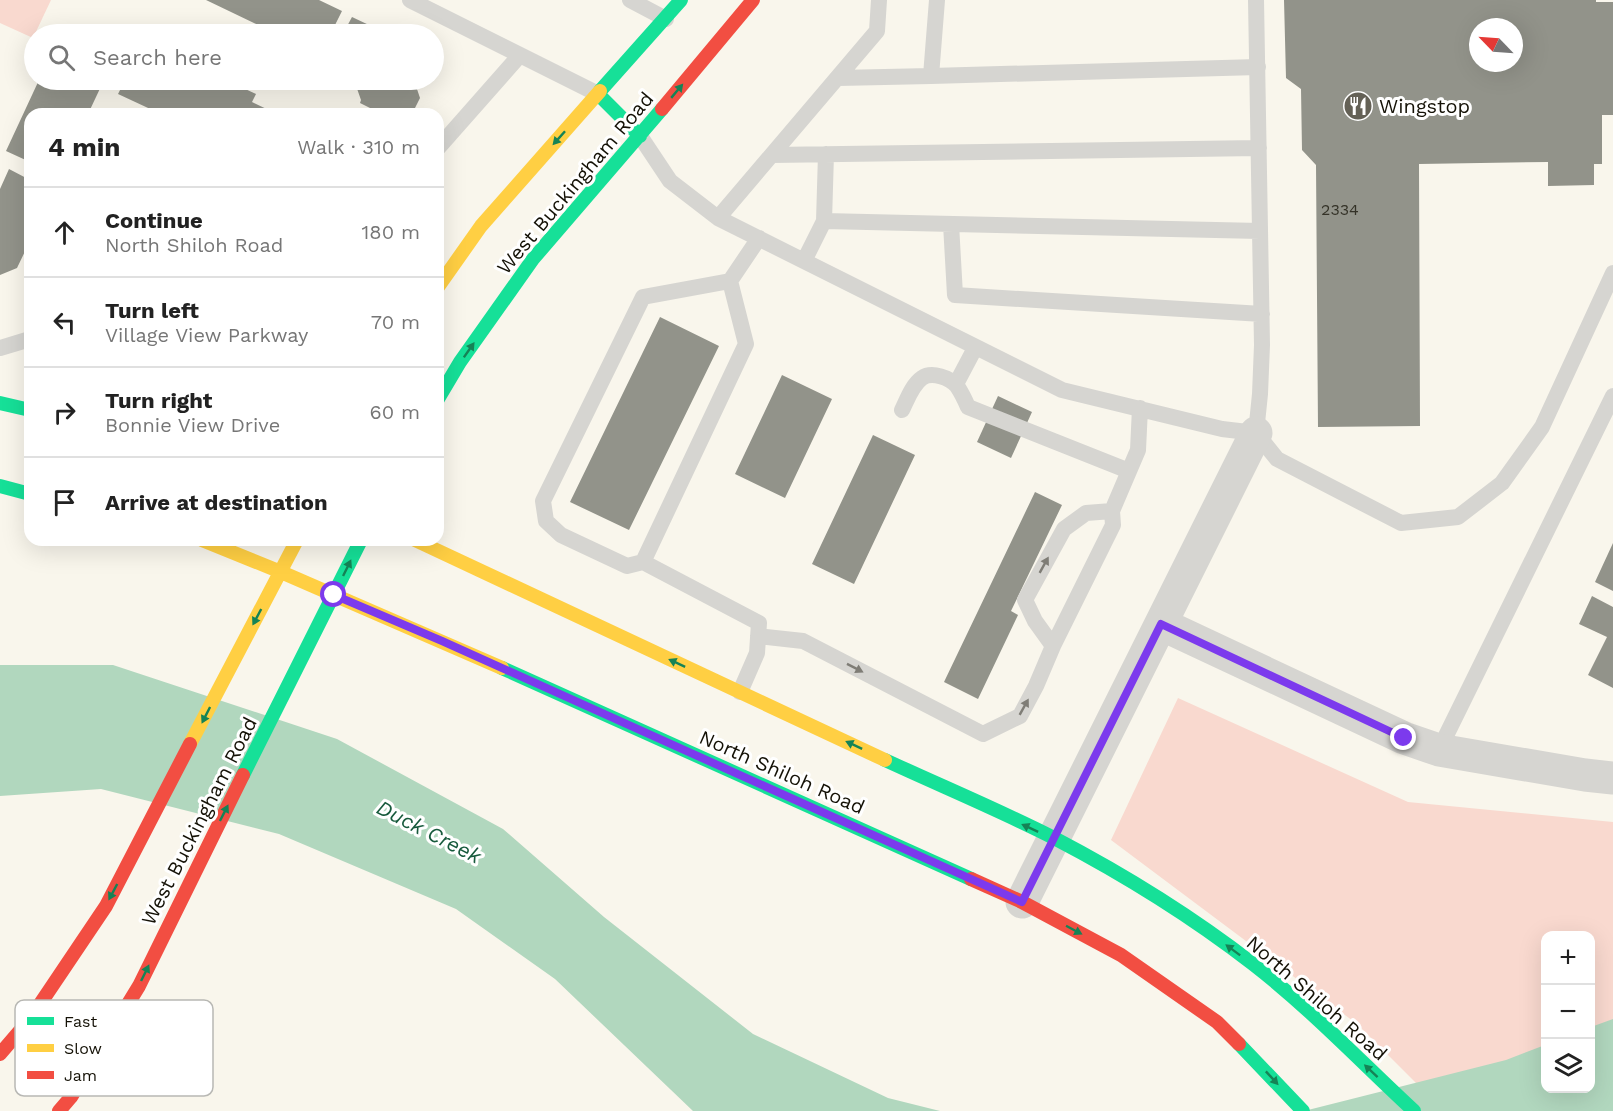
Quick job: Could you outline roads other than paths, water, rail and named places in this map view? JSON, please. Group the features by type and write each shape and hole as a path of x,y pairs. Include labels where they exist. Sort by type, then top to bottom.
{"main road":[{"name":"West Buckingham Road","path":"444,278 481,226 681,0"},
{"name":"West Buckingham Road","path":"444,389 460,362 533,259 640,136 753,0"},
{"path":"598,94 640,136"},
{"path":"0,404 24,409"},
{"path":"0,486 24,492"},
{"name":"North Shiloh Road","path":"216,546 442,641 1022,902 1121,955 1217,1022 1303,1111"},
{"path":"43,1000 106,906 294,546"},
{"name":"West Buckingham Road","path":"130,1000 358,546"},
{"name":"North Shiloh Road","path":"428,546 1053,838 1131,882 1208,931 1279,986 1414,1111"},
{"path":"0,1054 15,1036"},
{"name":"West Buckingham Road","path":"59,1111 72,1096"}],"street":[{"path":"1022,902 1256,433"},
{"path":"1161,624 1404,738 1440,750 1585,776 1613,778"}],"lane":[{"path":"410,0 598,94"},
{"path":"630,0 666,18"},
{"path":"718,218 877,31 879,0"},
{"path":"931,75 937,0"},
{"path":"1256,0 1262,314 1260,394 1256,433"},
{"path":"444,141 520,55"},
{"path":"837,78 1258,67"},
{"path":"640,136 670,181 718,218 1062,390 1222,429 1256,433 1277,459 1401,523 1458,517 1502,483 1542,427 1613,273"},
{"path":"772,155 1259,148"},
{"path":"804,261 824,221 826,154"},
{"path":"824,221 1260,231"},
{"path":"951,224 955,295 1262,314"},
{"path":"740,692 757,653 759,623 643,562 627,566 561,535 546,521 543,501 643,297 730,281 759,238"},
{"path":"643,562 746,344 730,281"},
{"path":"0,348 24,341"},
{"path":"956,384 975,348"},
{"path":"902,410 923,377 941,376 956,384 968,407 1129,471"},
{"path":"1440,750 1613,396"},
{"path":"758,636 803,641 983,734 1020,716 1113,525 1112,511 1138,450 1140,408"},
{"path":"1053,646 1035,621 1025,600 1064,529 1086,513 1112,511"}],"water":[{"name":"Duck Creek","path":"0,665 113,665 337,739 503,829 604,917 753,1034 888,1098 940,1111 693,1111 555,979 456,909 279,834 101,789 0,796"},
{"path":"1613,1019 1613,1111 1304,1111 1506,1060 1541,1047 1541,1093 1595,1093 1595,1026"}],"place":[{"name":"Wingstop","path":"1358,106"}]}
